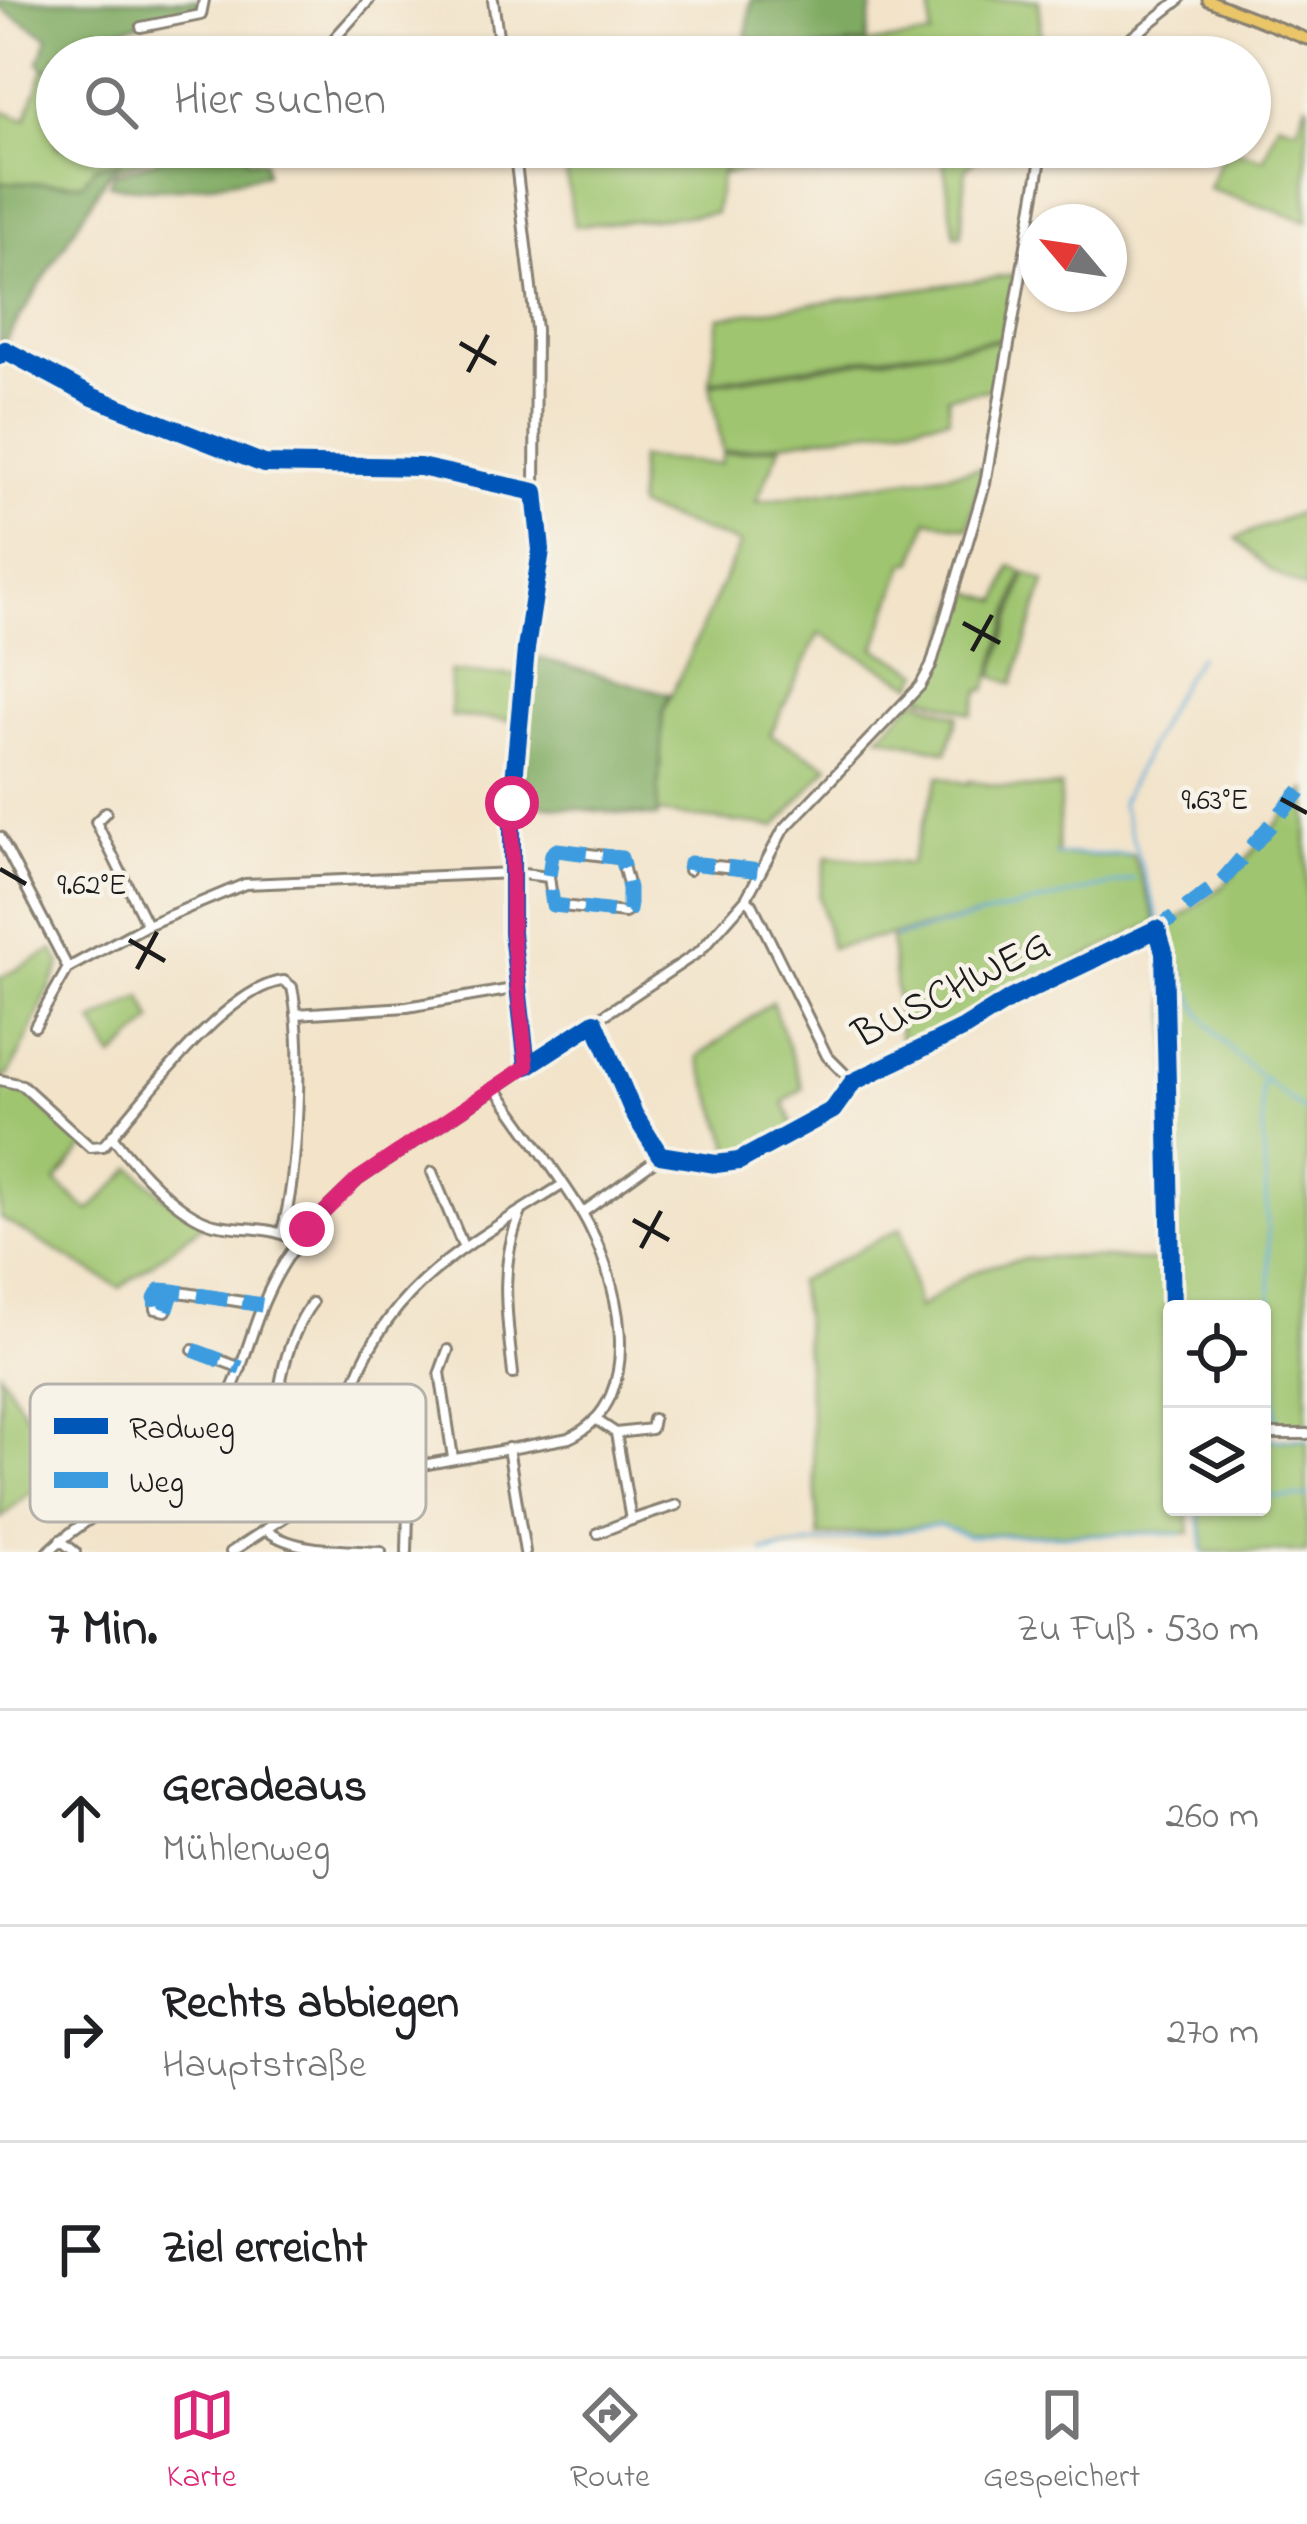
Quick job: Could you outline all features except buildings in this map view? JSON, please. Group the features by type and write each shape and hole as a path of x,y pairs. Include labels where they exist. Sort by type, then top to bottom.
{"main road":[{"path":"1208,0 1307,39"}],"street":[{"path":"141,27 201,15 204,0"},
{"path":"337,36 369,0"},
{"path":"493,0 498,36"},
{"path":"1134,36 1179,0"},
{"path":"517,168 536,329 535,493 541,550 526,649 512,803 512,933 527,1066"},
{"path":"234,1384 276,1274 332,1202 358,1179 700,951 746,899 783,830 911,696 931,666 985,484 1039,168"},
{"path":"106,812 96,822 147,925"},
{"path":"0,837 68,968"},
{"path":"557,850 621,858 629,888 628,910 625,914 553,905 549,878 552,854 557,850"},
{"path":"689,870 690,863 761,871"},
{"path":"35,1026 68,968 147,925 244,884 514,873 549,878"},
{"name":"BUSCHWEG","path":"746,899 827,1056 853,1082"},
{"name":"BUSCHWEG","path":"595,1022 634,1114 660,1155 716,1164 740,1161 833,1110 853,1082 1157,928"},
{"path":"0,1080 22,1084 90,1148 103,1146 228,1008 260,987 284,981 292,987 296,1014 295,1142 282,1232"},
{"path":"296,1014 406,1007 519,988"},
{"path":"426,1464 569,1438 596,1419 614,1388 622,1350 613,1293 582,1213 496,1088"},
{"path":"112,1136 138,1170 209,1223 282,1232 298,1242"},
{"path":"582,1213 654,1161"},
{"path":"432,1172 463,1246"},
{"path":"354,1384 377,1331 406,1295 463,1246 562,1186"},
{"path":"513,1373 504,1293 510,1237 522,1211"},
{"path":"173,1291 262,1305"},
{"path":"281,1384 300,1318 312,1303"},
{"path":"193,1350 241,1368"},
{"path":"448,1350 440,1372 453,1458"},
{"path":"596,1419 616,1433 651,1429 653,1419"},
{"path":"616,1433 631,1520"},
{"path":"1271,1434 1307,1435"},
{"path":"508,1448 524,1552"},
{"path":"598,1532 677,1505"},
{"path":"48,1552 83,1522"},
{"path":"231,1552 280,1522"},
{"path":"407,1552 408,1522"},
{"path":"268,1531 312,1548 381,1552"},
{"path":"61,1540 75,1552"}],"green space":[{"path":"0,0 200,0 199,9 101,36 46,36 0,8"},
{"path":"751,0 873,0 867,36 747,36"},
{"path":"930,0 1039,0 1041,36 931,36"},
{"path":"36,91 36,168 108,168 84,183 0,183 0,110 26,119"},
{"path":"1307,101 1307,221 1209,189 1217,168 1271,168 1271,140 1278,122 1297,128"},
{"path":"93,168 113,168 0,350 0,183 83,183"},
{"path":"134,168 265,168 266,174 168,189 109,184 114,175"},
{"path":"565,168 722,168 715,213 574,226"},
{"path":"725,168 770,168 724,174"},
{"path":"944,168 967,168 961,236 955,236"},
{"path":"1015,275 1004,338 710,381 719,317"},
{"path":"1004,340 996,389 948,396 949,418 723,452 710,384"},
{"path":"781,446 756,502 983,468 968,528 928,520 914,561 905,564 875,648 921,672 913,685 819,633 770,735 829,766 776,827 657,813 663,713 740,544 637,507 639,458 720,464 723,454"},
{"path":"1307,509 1307,590 1271,571 1236,538"},
{"path":"1011,566 1023,572 986,690 980,690 972,714 920,695 938,674 962,589 999,601"},
{"path":"1026,573 1045,582 1013,684 993,676"},
{"path":"535,657 669,694 663,713 657,817 520,803"},
{"path":"450,672 520,676 516,721 451,716"},
{"path":"916,699 958,716 947,752 879,736"},
{"path":"939,776 1011,788 1061,787 1057,855 1133,855 1157,922 1011,993 902,1055 891,939 984,915 831,948 819,896 827,856 910,864"},
{"path":"1307,789 1307,1426 1271,1425 1271,1300 1176,1300 1166,952 1161,933 1164,931 1186,978 1166,928 1224,885"},
{"path":"53,950 61,964 15,1063 7,1077 0,1077 0,978"},
{"path":"142,997 153,1021 113,1058 93,1022"},
{"path":"772,1002 803,1088 784,1102 794,1127 763,1146 734,1156 698,1057"},
{"path":"0,1082 21,1087 85,1146 56,1182 89,1211 133,1168 168,1200 206,1222 120,1288 0,1218"},
{"path":"901,1228 918,1309 966,1276 1012,1261 1090,1257 1165,1262 1163,1516 1188,1516 1190,1533 967,1535 939,1525 819,1537 797,1282"},
{"path":"0,1372 30,1421 30,1493 0,1518"},
{"path":"1271,1439 1307,1440 1307,1552 1204,1552 1200,1516 1271,1516"}],"waterway":[{"path":"1160,924 1121,803 1173,697 1199,656"},
{"path":"1055,855 1130,854"},
{"path":"894,937 1134,879"},
{"path":"1165,929 1208,1024 1247,1065 1307,1113"},
{"path":"1265,1079 1261,1087 1277,1426"},
{"path":"1271,1426 1307,1426"},
{"path":"1271,1439 1307,1439"},
{"path":"1271,1497 1307,1497"},
{"path":"1199,1516 1203,1552"},
{"path":"763,1552 939,1525 967,1536 1181,1534"}],"marked path":[{"path":"1160,938 1157,929 1221,882 1307,783"},
{"path":"557,850 621,858 629,910 553,905 549,877 552,854 557,850"},
{"path":"689,870 690,863 761,871"},
{"path":"173,1291 160,1290 156,1309 166,1311 173,1291 262,1305"},
{"path":"193,1350 241,1368"}],"cycle path":[{"path":"0,355 5,350 93,397 264,464 420,467 535,492 541,550 526,649 512,803 512,933 527,1066 595,1022 634,1114 660,1155 716,1164 739,1161 833,1110 853,1082 1157,929 1164,952 1172,1300"}],"route":[{"path":"307,1229 358,1179 527,1066 512,933 512,803"}]}
